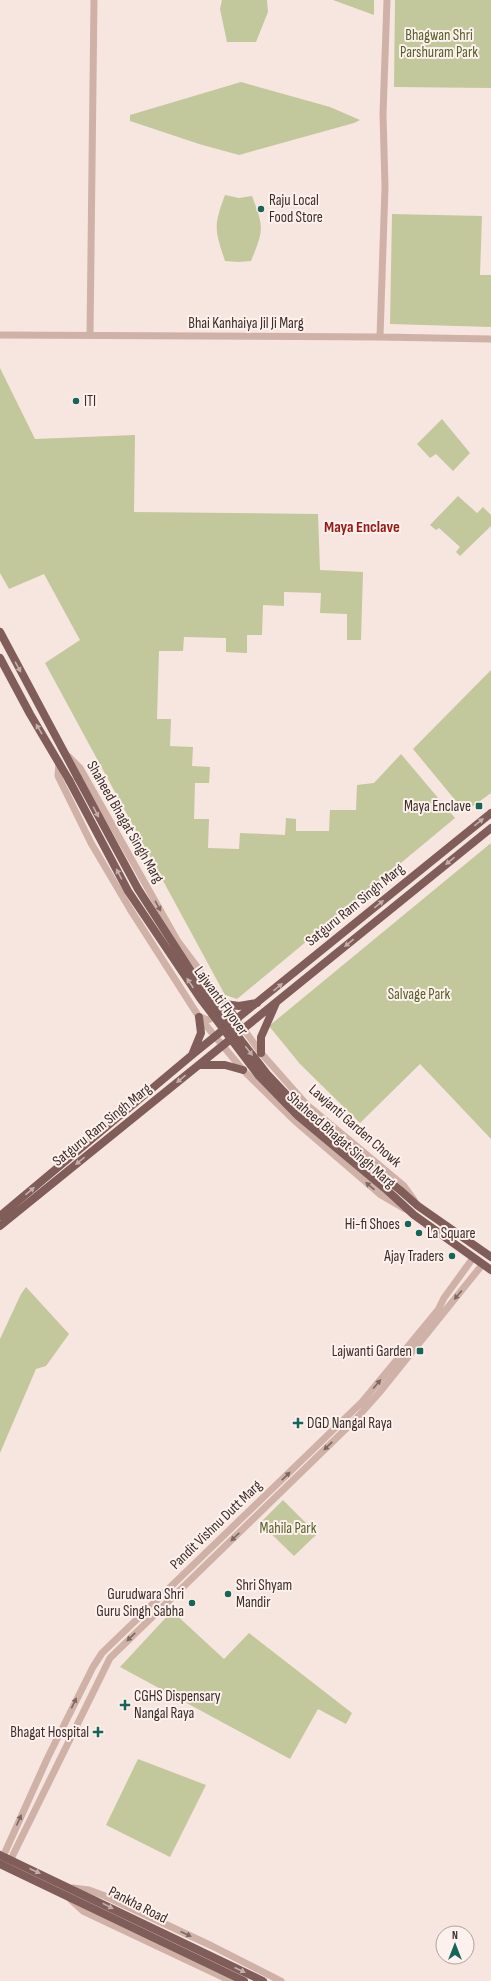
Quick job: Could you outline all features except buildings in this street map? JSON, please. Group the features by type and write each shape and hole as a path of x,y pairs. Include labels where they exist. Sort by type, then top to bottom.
{"main road":[{"name":"Shaheed Bhagat Singh Marg","path":"0,632 66,754"},
{"path":"0,658 30,714 59,762"},
{"name":"Lajwanti Flyover","path":"66,754 138,889 207,996 267,1074 302,1111 418,1206"},
{"name":"Lajwanti Flyover","path":"59,762 128,891 200,998 259,1076 298,1116 414,1214"},
{"name":"Satguru Ram Singh Marg","path":"237,1020 491,812"},
{"name":"Satguru Ram Singh Marg","path":"243,1029 491,828"},
{"path":"261,1053 261,1037 277,1001"},
{"path":"225,1004 239,1006 258,1003"},
{"name":"Shaheed Bhagat Singh Marg","path":"225,1004 237,1020"},
{"path":"192,1055 201,1033 199,1017"},
{"path":"215,1037 237,1020"},
{"path":"222,1046 243,1029"},
{"name":"Satguru Ram Singh Marg","path":"0,1216 215,1037"},
{"name":"Satguru Ram Singh Marg","path":"0,1226 222,1046"},
{"path":"199,1064 225,1065 243,1070"},
{"path":"418,1206 491,1257"},
{"name":"Shaheed Bhagat Singh Marg","path":"414,1214 491,1270"},
{"name":"Pankha Road","path":"3,1861 73,1888 216,1960 263,1981"},
{"name":"Pankha Road","path":"3,1861 67,1897 244,1981"}],"street":[{"path":"90,335 94,0"},
{"path":"380,337 385,187 383,114 387,0"},
{"name":"Bhai Kanhaiya Jil Ji Marg","path":"0,335 491,339"},
{"name":"Shaheed Bhagat Singh Marg","path":"66,754 80,768 177,940 225,1004"},
{"path":"59,762 58,776 91,843 130,909 199,1017 222,1046"},
{"path":"199,1017 208,1020 224,1011 225,1004"},
{"name":"Lawjanti Garden Chowk","path":"237,1020 261,1053 307,1105 404,1186 418,1206"},
{"name":"Shaheed Bhagat Singh Marg","path":"222,1046 243,1070 294,1120 381,1196 414,1214"},
{"path":"294,1120 292,1113 299,1105 307,1105"},
{"name":"Pandit Vishnu Dutt Marg","path":"3,1861 48,1756 93,1666 102,1652 362,1402 438,1310 444,1298 473,1258"},
{"name":"Pandit Vishnu Dutt Marg","path":"3,1861 110,1658 355,1420 384,1388 482,1264"},
{"path":"73,1888 89,1890 105,1896 206,1943 281,1981"},
{"path":"67,1897 84,1910 231,1981"}],"green space":[{"path":"222,0 267,0 268,12 256,42 227,42 220,9"},
{"path":"333,0 374,0 374,15"},
{"name":"Bhagwan Shri Parshuram Park","path":"395,0 491,0 491,88 394,87"},
{"path":"241,82 330,107 360,120 354,123 239,155 199,144 130,121 130,115"},
{"path":"225,195 239,198 252,196 259,215 261,228 251,261 225,261 217,235 217,222"},
{"path":"392,214 482,216 480,275 491,275 491,327 390,324"},
{"path":"0,368 35,439 135,435 134,512 318,514 320,570 363,572 361,640 347,640 347,614 320,613 321,593 284,592 284,606 263,605 262,635 247,635 247,653 226,652 226,638 184,637 183,651 159,651 157,719 171,719 170,746 193,747 192,766 210,767 209,783 195,783 194,819 209,819 208,848 239,849 240,833 285,835 286,818 296,819 296,831 329,831 330,810 356,810 357,785 374,783 401,754 455,818 237,999 225,995 45,663 80,640 44,574 9,589 0,573"},
{"path":"442,419 470,453 453,471 436,454 430,458 417,444"},
{"path":"458,496 477,513 483,507 491,515 491,526 460,556 456,552 460,547 439,528 436,530 430,525"},
{"path":"491,670 491,793 465,812 413,749"},
{"name":"Salvage Park","path":"491,843 491,1139 420,1064 360,1123 300,1064 269,1026"},
{"path":"26,1287 69,1334 46,1366 36,1369 0,1453 0,1339 21,1294"},
{"name":"Mahila Park","path":"283,1500 317,1534 294,1556 260,1523"},
{"path":"172,1611 224,1659 249,1633 352,1713 346,1724 318,1709 290,1759 120,1667"},
{"path":"138,1759 206,1785 170,1857 106,1825"}],"place":[{"name":"Raju Local Food Store","path":"261,209"},
{"name":"ITI","path":"76,401"},
{"name":"Maya Enclave","path":"479,806"},
{"name":"Hi-fi Shoes","path":"408,1224"},
{"name":"La Square","path":"419,1233"},
{"name":"Ajay Traders","path":"452,1256"},
{"name":"Lajwanti Garden","path":"420,1351"},
{"name":"DGD Nangal Raya","path":"298,1423"},
{"name":"Shri Shyam Mandir","path":"228,1594"},
{"name":"Gurudwara Shri Guru Singh Sabha","path":"192,1603"},
{"name":"CGHS Dispensary Nangal Raya","path":"125,1705"},
{"name":"Bhagat Hospital","path":"98,1732"}],"district":[{"name":"Maya Enclave","path":"362,527"}]}
